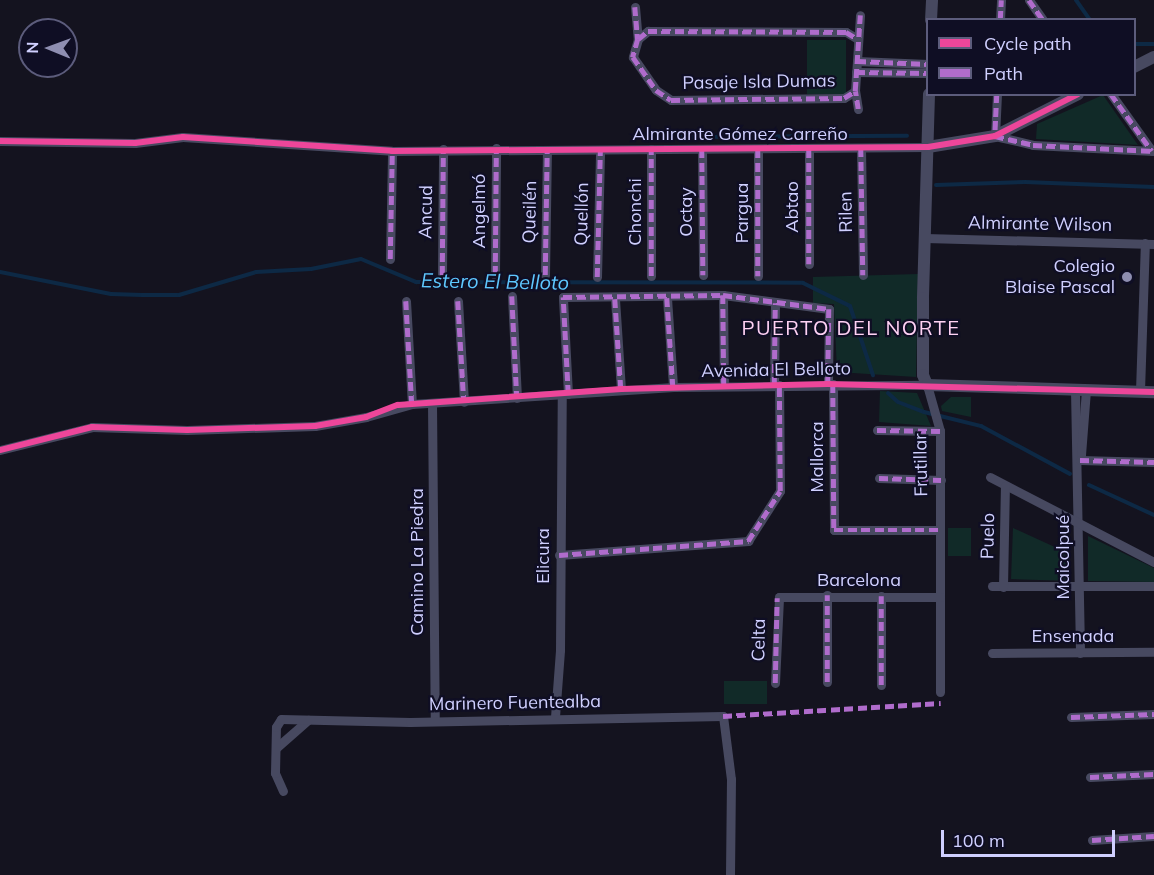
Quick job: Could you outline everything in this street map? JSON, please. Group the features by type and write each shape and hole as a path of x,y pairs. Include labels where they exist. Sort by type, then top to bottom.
{"street":[{"path":"931,18 932,0"},
{"path":"1000,18 1001,0"},
{"path":"1029,0 1042,18"},
{"path":"635,7 638,39 648,32 846,32 856,38"},
{"path":"858,109 855,91 856,38 860,35 860,15"},
{"name":"Pasaje Isla Dumas","path":"638,39 633,57 662,96 671,100 844,98 855,91"},
{"path":"1136,65 1154,57"},
{"path":"857,61 926,64"},
{"path":"856,72 926,73"},
{"name":"Frutillar","path":"929,96 923,375 940,431 940,692"},
{"path":"997,96 995,136 1033,146 1153,151"},
{"name":"Almirante Gómez Carreño","path":"0,141 135,143 183,137 392,151 496,148 600,151 928,147 995,136 1074,96"},
{"path":"1112,96 1153,151"},
{"name":"Angelmó","path":"495,275 496,148"},
{"name":"Rilen","path":"861,148 863,275"},
{"name":"Ancud","path":"442,275 443,149"},
{"name":"Chonchi","path":"651,149 651,276"},
{"name":"Octay","path":"702,149 703,275"},
{"name":"Pargua","path":"758,149 759,276"},
{"name":"Abtao","path":"808,149 809,264"},
{"name":"Queilén","path":"545,275 548,150"},
{"path":"390,259 392,151"},
{"name":"Quellón","path":"597,277 600,151"},
{"name":"Almirante Wilson","path":"925,238 1150,244"},
{"path":"1140,392 1150,244"},
{"path":"723,295 724,385"},
{"path":"559,555 748,541 780,491 775,303 758,297 723,295 615,299 621,389"},
{"path":"512,296 517,398"},
{"name":"Elicura","path":"555,717 565,395 563,297 615,299"},
{"path":"667,298 673,387"},
{"path":"406,301 412,404"},
{"path":"458,301 464,402"},
{"name":"Mallorca","path":"775,303 829,309 834,530 940,530"},
{"name":"Avenida El Belloto","path":"0,450 92,427 187,430 315,426 366,417 398,405 565,395 621,389 831,384 1154,392"},
{"name":"Maicolpué","path":"1080,653 1080,460 1086,433 1081,390"},
{"name":"Camino La Piedra","path":"432,403 435,721"},
{"path":"877,430 940,431"},
{"path":"1080,460 1154,462"},
{"path":"990,477 1154,562"},
{"path":"879,478 940,480"},
{"name":"Puelo","path":"1003,586 1005,486"},
{"path":"992,586 1080,588 1154,586"},
{"path":"827,595 827,682"},
{"name":"Barcelona","path":"777,598 827,595 940,597"},
{"path":"881,596 881,685"},
{"name":"Celta","path":"775,683 777,598"},
{"name":"Ensenada","path":"992,653 1154,652"},
{"path":"1071,717 1154,714"},
{"name":"Marinero Fuentealba","path":"283,791 275,773 276,727 281,719 435,721 555,717 723,716 731,779 730,875"},
{"path":"276,748 309,720"},
{"path":"1090,777 1154,774"},
{"path":"1092,840 1154,836"}],"green space":[{"path":"807,40 846,40 846,94 807,94"},
{"path":"1104,96 1138,145 1036,139 1037,124"},
{"path":"918,274 916,377 837,372 834,304 813,303 813,277"},
{"path":"880,391 917,393 931,426 879,422"},
{"path":"951,397 971,397 971,417 942,411 941,406"},
{"path":"948,528 971,528 971,556 948,556"},
{"path":"1013,528 1070,554 1070,581 1011,579"},
{"path":"1088,536 1154,568 1154,582 1088,581"},
{"path":"724,681 767,681 767,704 724,704"}],"waterway":[{"path":"1076,0 1089,18"},
{"path":"1136,44 1154,44"},
{"path":"681,137 907,136"},
{"path":"936,185 1025,182 1154,187"},
{"name":"Estero El Belloto","path":"0,272 111,294 142,295 179,295 256,272 311,269 361,259 416,282 803,283 850,306 873,375"},
{"name":"Estero El Belloto","path":"888,393 898,402 924,412 981,426 1070,474"},
{"name":"Estero El Belloto","path":"1089,485 1154,515"}],"marked path":[{"path":"1000,18 1001,0"},
{"path":"1029,0 1042,18"},
{"path":"635,7 638,39 633,57 656,90 671,100 844,98 855,91"},
{"path":"858,109 855,91 860,15"},
{"path":"638,39 648,31 846,32 856,38"},
{"path":"857,61 926,64"},
{"path":"856,72 926,73"},
{"path":"997,96 995,136 1033,145 1154,151"},
{"path":"1112,96 1152,151"},
{"path":"495,275 496,148"},
{"path":"861,148 863,275"},
{"path":"442,275 443,149"},
{"path":"651,149 651,276"},
{"path":"702,149 703,275"},
{"path":"758,149 758,276"},
{"path":"809,149 809,264"},
{"path":"545,275 547,150"},
{"path":"390,259 392,151"},
{"path":"597,277 600,151"},
{"path":"723,295 724,385"},
{"path":"568,394 563,297 723,295 829,309 828,384"},
{"path":"512,296 517,398"},
{"path":"667,298 673,387"},
{"path":"615,299 621,389"},
{"path":"406,301 412,404"},
{"path":"458,301 464,402"},
{"path":"774,386 775,303"},
{"path":"833,384 834,530 940,530"},
{"path":"559,555 748,541 780,491 779,385"},
{"path":"877,430 940,431"},
{"path":"1080,460 1154,462"},
{"path":"879,478 941,480"},
{"path":"827,595 827,682"},
{"path":"881,596 881,685"},
{"path":"775,683 777,598"},
{"path":"723,716 941,703"},
{"path":"1071,717 1154,714"},
{"path":"1090,777 1154,774"},
{"path":"1092,840 1154,836"}],"cycle path":[{"path":"0,141 135,143 183,137 392,151 928,147 995,136 1074,96"},
{"path":"0,450 92,427 187,430 315,426 366,417 398,405 621,389 828,384 1154,392"}],"place":[{"name":"Colegio Blaise Pascal","path":"1127,277"}],"district":[{"name":"PUERTO DEL NORTE","path":"851,327"}]}
